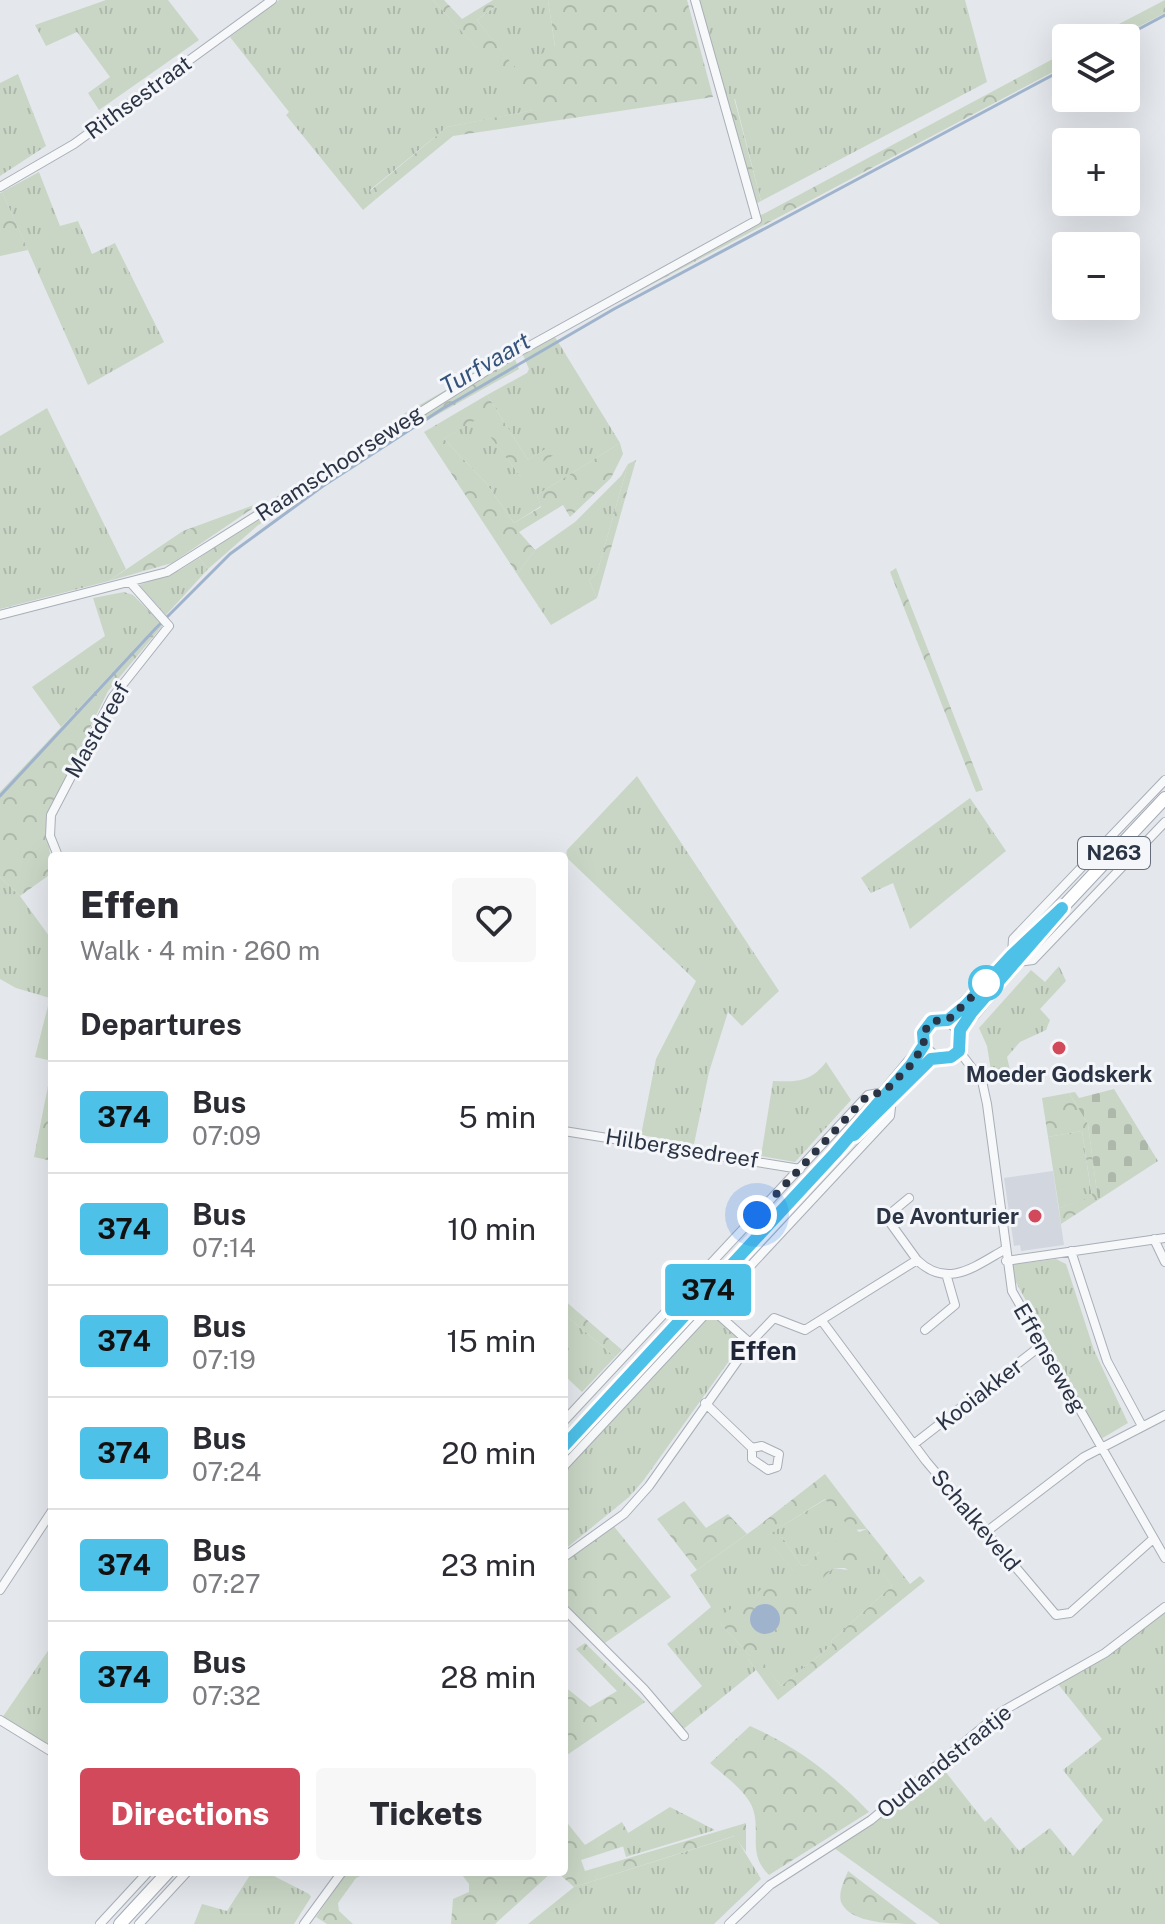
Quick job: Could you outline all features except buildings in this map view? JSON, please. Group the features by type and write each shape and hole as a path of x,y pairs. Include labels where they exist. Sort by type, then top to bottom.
{"main road":[{"name":"N263","path":"568,1442 888,1095 924,1045 923,1033 932,1021 948,1020 1015,958 1165,798"},
{"name":"N263","path":"960,1030 1015,958"},
{"path":"948,1020 960,1030 959,1051"},
{"path":"924,1045 937,1057"},
{"name":"N263","path":"888,1095 937,1057 951,1057 959,1051"},
{"path":"120,1924 164,1876"}],"street":[{"name":"Rithsestraat","path":"0,187 74,144 272,0"},
{"name":"Raamschoorseweg","path":"0,615 167,572 485,371 757,220 695,0"},
{"name":"Mastdreef","path":"56,852 50,836 51,815 112,698 166,632 165,618 130,582"},
{"path":"1165,780 1013,939 1015,958 1033,960 1165,822"},
{"name":"Effenseweg","path":"959,1051 982,1081 1012,1291 1165,1558"},
{"path":"568,1417 868,1095 888,1095 890,1116 568,1462"},
{"name":"Hilbergsedreef","path":"568,1132 800,1169"},
{"path":"909,1198 886,1217 917,1260 947,1277 959,1275 1004,1250"},
{"path":"1006,1261 1165,1238"},
{"path":"1154,1239 1165,1262"},
{"path":"1071,1251 1107,1361 1142,1426"},
{"path":"568,1554 624,1514 649,1486 705,1403 750,1343 774,1318 805,1330 917,1260"},
{"path":"925,1330 955,1305 947,1277"},
{"path":"712,1309 750,1343"},
{"name":"Schalkeveld","path":"822,1321 914,1444 1059,1616 1070,1613 1153,1539"},
{"name":"Kooiakker","path":"914,1444 1043,1344"},
{"path":"705,1403 752,1448"},
{"path":"986,1532 1100,1447 1165,1415"},
{"path":"0,1590 48,1517"},
{"name":"Oudlandstraatje","path":"729,1924 770,1885 871,1820 1001,1712 1105,1653 1165,1607"},
{"path":"568,1613 644,1689 684,1736"},
{"path":"0,1720 48,1750"},
{"path":"100,1924 144,1876"},
{"path":"139,1924 183,1876"},
{"path":"304,1924 339,1876"}],"shaded area":[{"name":"De Avonturier","path":"1053,1171 1064,1245 1021,1251 1020,1245 1014,1246 1004,1178"}],"green space":[{"path":"106,0 168,0 199,40 99,110 88,93 110,77 77,32 46,46 35,25"},
{"path":"279,0 433,0 534,110 447,127 370,190 376,199 363,210 286,115 289,112 230,37"},
{"path":"433,0 444,0 462,19 493,0 497,5 477,20 516,69 555,46 548,0 687,0 713,97 453,136 376,199 370,191 447,127 533,110"},
{"path":"493,0 548,0 555,47 516,70 477,20 496,6"},
{"path":"699,0 965,0 987,82 761,201 735,99 726,102"},
{"path":"1165,0 1165,13 1140,26 1119,24"},
{"path":"1052,59 1052,72 615,304 610,296"},
{"path":"18,74 46,146 0,176 0,83"},
{"path":"734,98 761,201 754,205 726,102"},
{"path":"39,172 60,226 78,221 92,254 115,243 164,342 88,385 2,192"},
{"path":"0,193 28,250 0,256"},
{"path":"555,337 620,443 537,495 541,506 514,523 486,483 444,439 477,418 520,476 558,442 528,460 487,395 527,373 529,369 523,355"},
{"path":"512,352 519,369 419,425 414,418 405,423 257,526 208,569 199,558 402,415"},
{"path":"487,395 528,460 558,441 563,449 520,476 477,419 444,439 486,483 514,523 541,507 537,495 620,443 623,454 611,478 570,517 563,505 519,532 535,550 517,574 424,432"},
{"path":"47,408 126,569 109,581 0,609 0,436"},
{"path":"636,460 597,598 589,580 597,573 628,464"},
{"path":"628,464 597,573 589,580 597,598 551,625 517,574 535,550 575,522 621,476"},
{"path":"262,502 172,563 109,581 183,531"},
{"path":"199,558 208,569 166,615 139,585 180,570"},
{"path":"896,568 983,790 976,792 890,572"},
{"path":"124,592 133,595 160,622 61,727 32,687 105,636 93,598"},
{"path":"160,622 163,625 108,691 49,811 48,876 20,896 0,877 0,792"},
{"path":"637,776 779,991 742,1026 728,1012 709,1072 694,1144 641,1135 656,1059 696,981 568,859 567,850"},
{"path":"970,798 1006,851 910,929 893,883 871,893 861,878"},
{"path":"0,877 20,896 48,934 48,997 16,988 0,979"},
{"path":"1059,966 1066,981 1040,1009 1050,1020 1046,1030 1020,1042 1007,1057 1010,1070 999,1069 992,1077 987,1046 979,1028 1031,970 1045,982"},
{"path":"48,1006 48,1060 35,1057"},
{"path":"826,1062 851,1100 795,1162 761,1156 773,1081 809,1077"},
{"path":"48,1086 48,1160 34,1157"},
{"path":"1114,1089 1158,1161 1098,1200 1088,1124 1069,1093 1075,1092 1079,1098"},
{"path":"1069,1093 1088,1124 1098,1200 1061,1224 1059,1208 1092,1197 1082,1131 1048,1137 1042,1098"},
{"path":"1082,1131 1092,1198 1059,1208 1048,1137"},
{"path":"1056,1259 1066,1264 1094,1350 1128,1423 1101,1439 1011,1273 1010,1265"},
{"path":"568,1303 622,1350 615,1357 568,1317"},
{"path":"712,1314 744,1340 643,1481 629,1497 568,1547 568,1468"},
{"path":"568,1317 615,1357 582,1392 568,1379"},
{"path":"825,1474 867,1529 852,1530 825,1499 765,1537 757,1527"},
{"path":"826,1499 859,1532 867,1529 880,1545 875,1545 870,1555 892,1586 831,1641 832,1645 781,1686 755,1653 719,1622 751,1657 748,1659 756,1670 681,1731 668,1716 702,1686 667,1644 711,1607 690,1575 757,1527 766,1536","holes":["782,1537 801,1565 806,1566 819,1552 848,1570 833,1568 810,1590 773,1546"]},
{"path":"684,1501 706,1528 728,1514 747,1534 697,1570 657,1519"},
{"path":"612,1524 671,1597 602,1645 568,1612 568,1557"},
{"path":"782,1537 801,1565 806,1566 819,1552 840,1541 863,1551 855,1568 833,1568 810,1591 772,1545"},
{"path":"880,1545 910,1584 920,1576 925,1581 778,1700 748,1659 750,1656 719,1622 720,1616 781,1577 811,1617 756,1653 781,1686 832,1645 831,1641 892,1586 869,1555 869,1550"},
{"path":"1165,1611 1165,1924 940,1924 834,1848 941,1766 985,1822 991,1817 1019,1851 1050,1828 1073,1856 1103,1820 1063,1770 1102,1739 1058,1684 1112,1653"},
{"path":"585,1643 645,1702 568,1754 568,1689 590,1707 617,1691 576,1649"},
{"path":"48,1651 48,1748 2,1718"},
{"path":"750,1726 814,1763 869,1812 769,1875 758,1859 755,1818 750,1802 710,1763"},
{"path":"670,1807 715,1830 626,1857 623,1846 633,1843 628,1833"},
{"path":"622,1822 634,1843 581,1860 585,1871 746,1823 746,1852 734,1836 574,1887 562,1876 568,1876 568,1824 585,1845"},
{"path":"735,1836 761,1879 714,1924 528,1924 574,1887"},
{"path":"848,1871 917,1924 874,1921 853,1915 841,1902 840,1894"},
{"path":"249,1876 274,1876 311,1897 294,1924 194,1924 202,1904 227,1911"},
{"path":"344,1876 360,1876 338,1903 339,1911 353,1924 327,1924 316,1917"},
{"path":"463,1876 548,1876 495,1924 451,1924 453,1899 469,1892 469,1884"}],"water":[{"path":"765,1604 771,1605 779,1613 779,1625 771,1633 765,1634 759,1633 751,1625 750,1619 751,1613 759,1605"}],"waterway":[{"name":"Turfvaart","path":"1140,28 1165,15"},
{"name":"Turfvaart","path":"0,796 156,628 230,554 323,486 442,409 614,309 1052,75"}],"bus line":[{"name":"374","path":"568,1442 835,1153 884,1092 920,1055 924,1045 923,1033 932,1021 948,1020 966,1005 1012,955 1062,908 972,1012 960,1030 959,1051 951,1057 931,1059 854,1135"}],"place":[{"name":"Moeder Godskerk","path":"1059,1048"},
{"name":"De Avonturier","path":"1035,1216"}],"district":[{"name":"Effen","path":"763,1350"}],"route":[{"path":"757,1215 868,1095 884,1092 911,1065 920,1055 924,1045 923,1033 932,1021 948,1020 986,983"}]}
